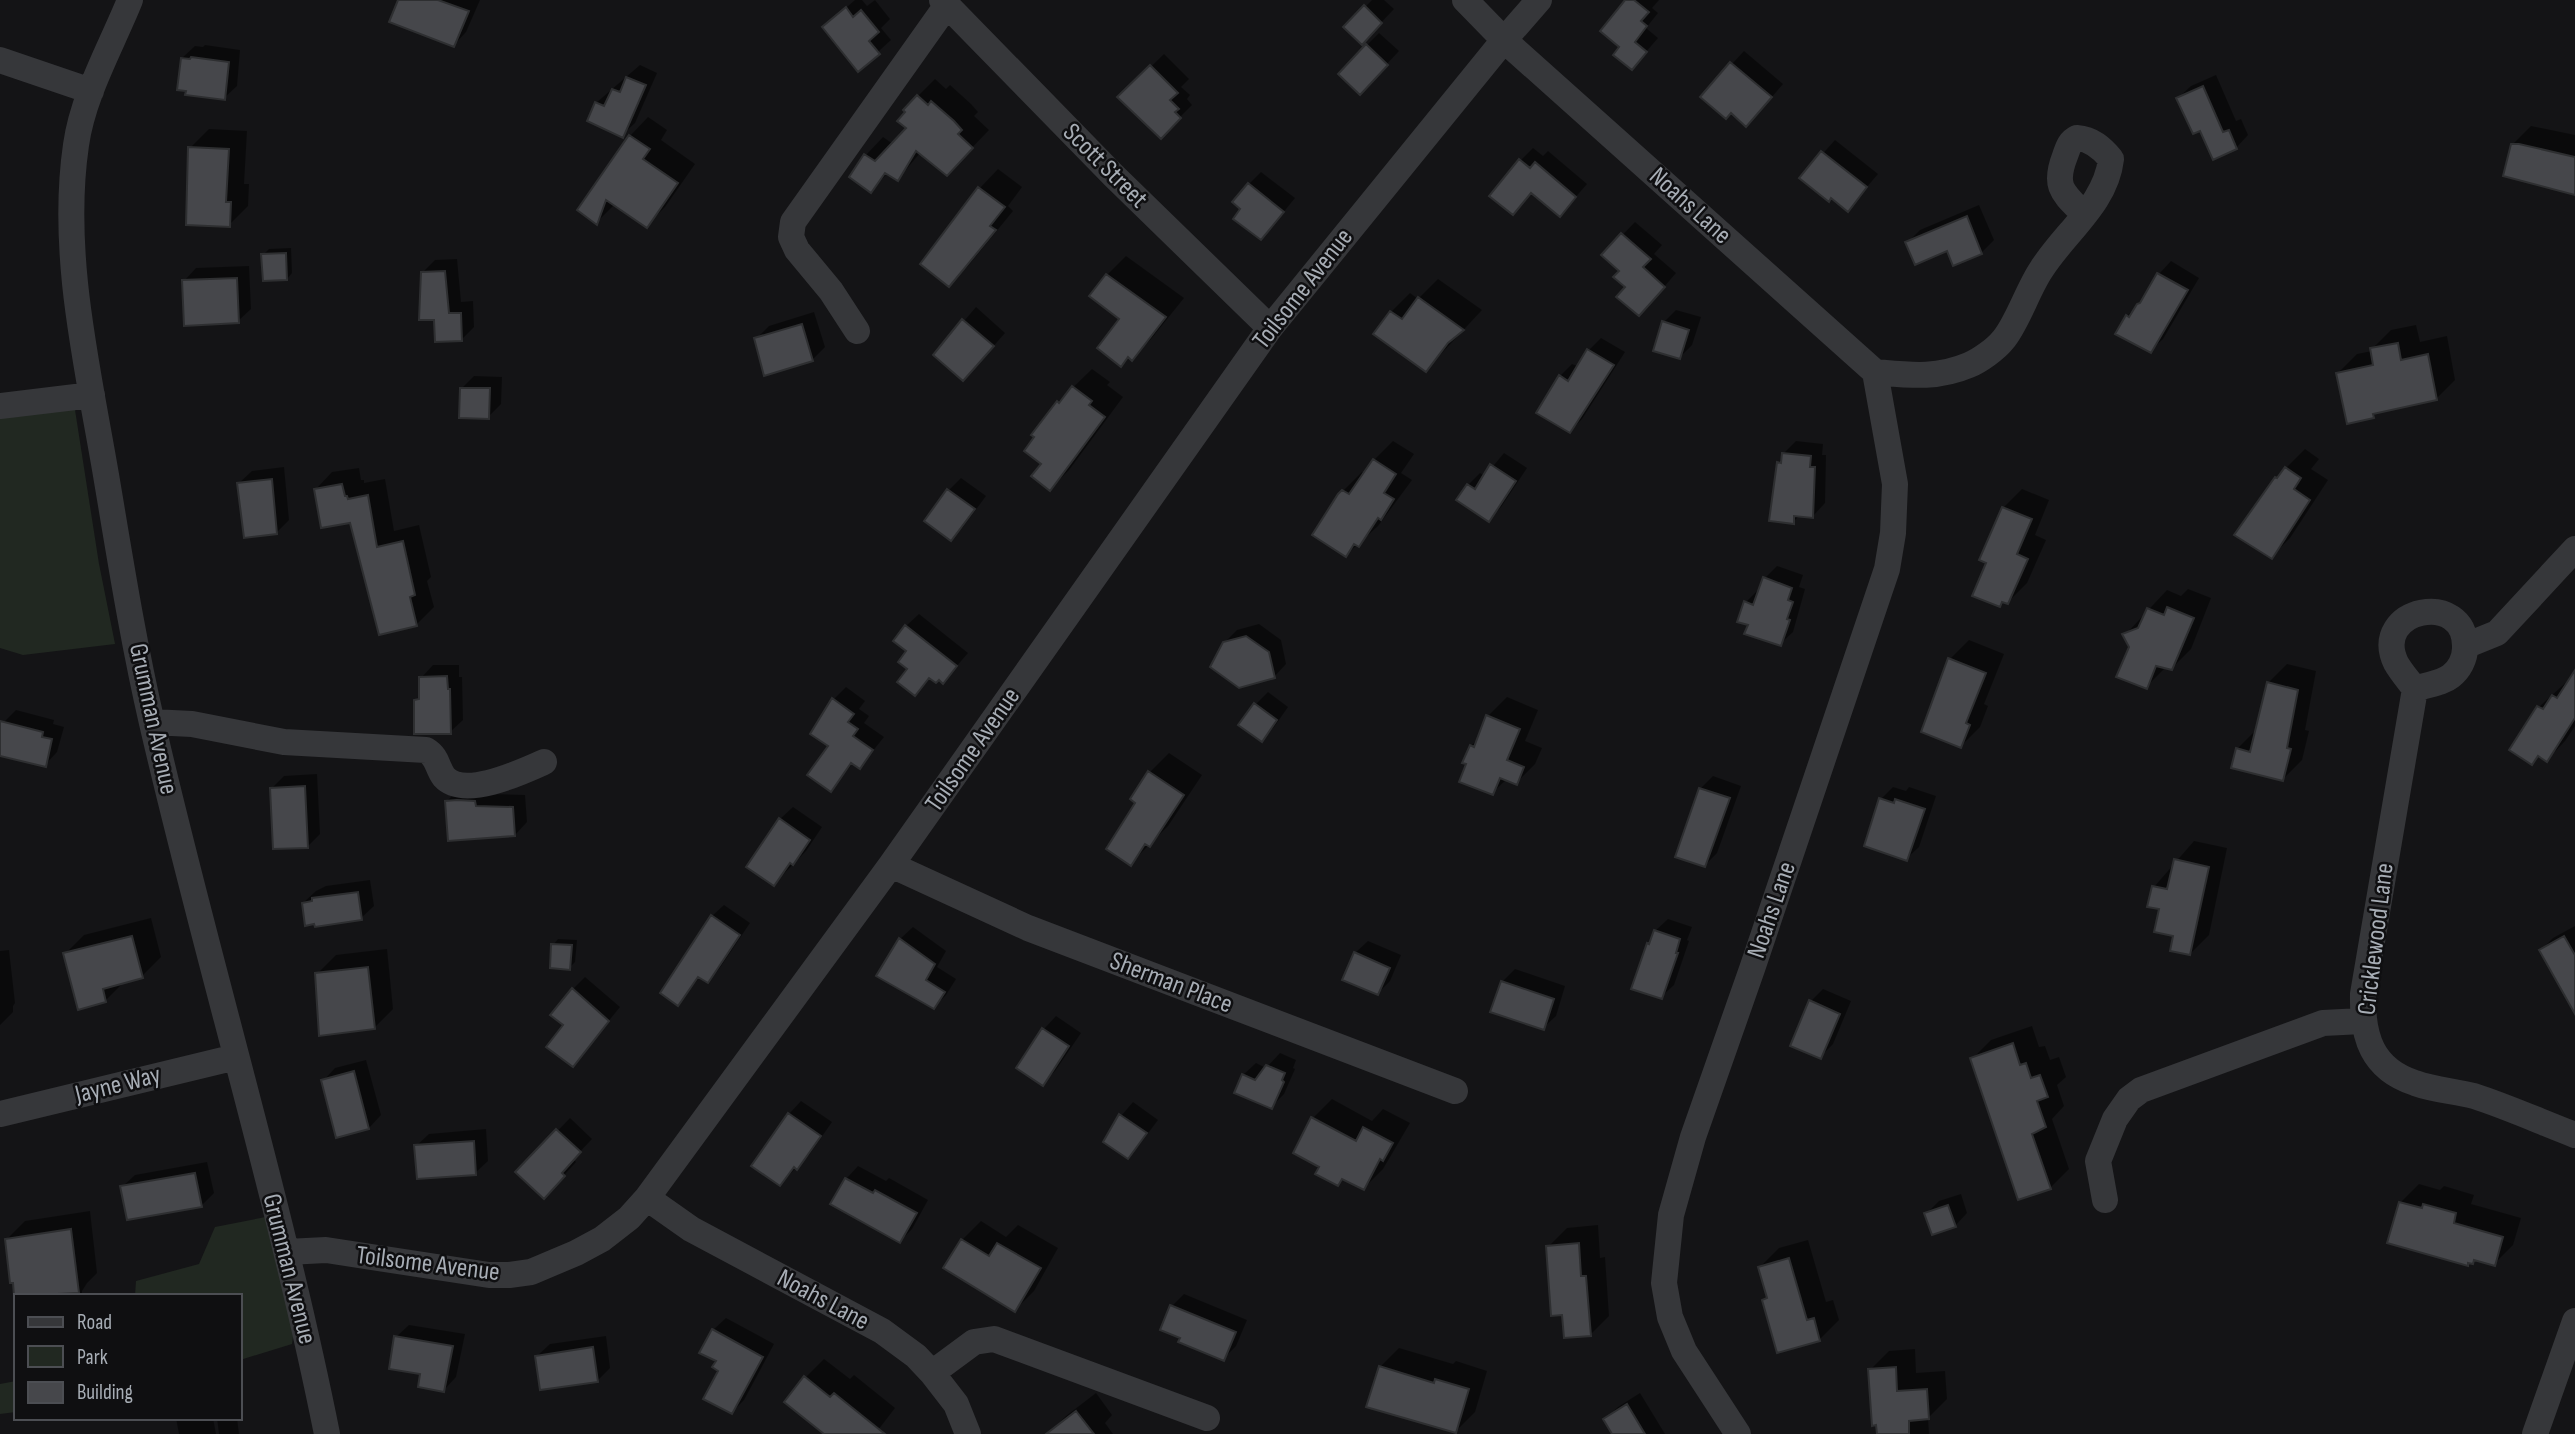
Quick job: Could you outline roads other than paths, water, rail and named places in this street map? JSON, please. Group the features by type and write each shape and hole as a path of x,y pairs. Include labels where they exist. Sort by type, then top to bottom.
{"street":[{"name":"Grumman Avenue","path":"130,0 92,91 76,141 71,211 75,285 123,573 152,722 287,1252 327,1434"},
{"name":"Noahs Lane","path":"1465,0 1504,40 1875,372 1895,484 1893,533 1886,569 1752,970 1693,1137 1671,1215 1664,1283 1670,1317 1684,1352 1738,1434"},
{"name":"Toilsome Avenue","path":"287,1252 326,1251 489,1275 520,1274 554,1264 601,1239 628,1218 647,1198 891,865 1270,328 1539,0"},
{"path":"857,331 831,291 797,250 791,237 793,222 945,3"},
{"name":"Scott Street","path":"945,3 1114,176 1270,328"},
{"path":"0,60 92,91"},
{"path":"1875,372 1930,376 1971,364 2003,340 2041,269 2084,214"},
{"path":"0,406 92,394"},
{"path":"2465,646 2497,633 2575,548"},
{"path":"2417,612 2439,612 2458,625 2465,646 2464,658 2450,677 2415,690 2396,663 2393,638 2406,618 2417,612"},
{"name":"Cricklewood Lane","path":"2415,690 2363,995 2362,1021 2375,1056 2390,1072 2416,1084 2473,1096 2575,1135"},
{"path":"152,722 192,724 284,742 426,750 438,762 442,775 458,785 470,786 493,781 544,762"},
{"name":"Sherman Place","path":"891,865 1028,928 1455,1091"},
{"path":"2105,1200 2098,1161 2115,1119 2129,1099 2141,1090 2323,1023 2362,1021"},
{"name":"Jayne Way","path":"0,1114 236,1057"},
{"name":"Noahs Lane","path":"647,1198 691,1229 882,1331 916,1356 932,1373 956,1404 968,1434"},
{"path":"2535,1434 2575,1321"},
{"path":"932,1373 974,1342 994,1339 1207,1418"}]}
